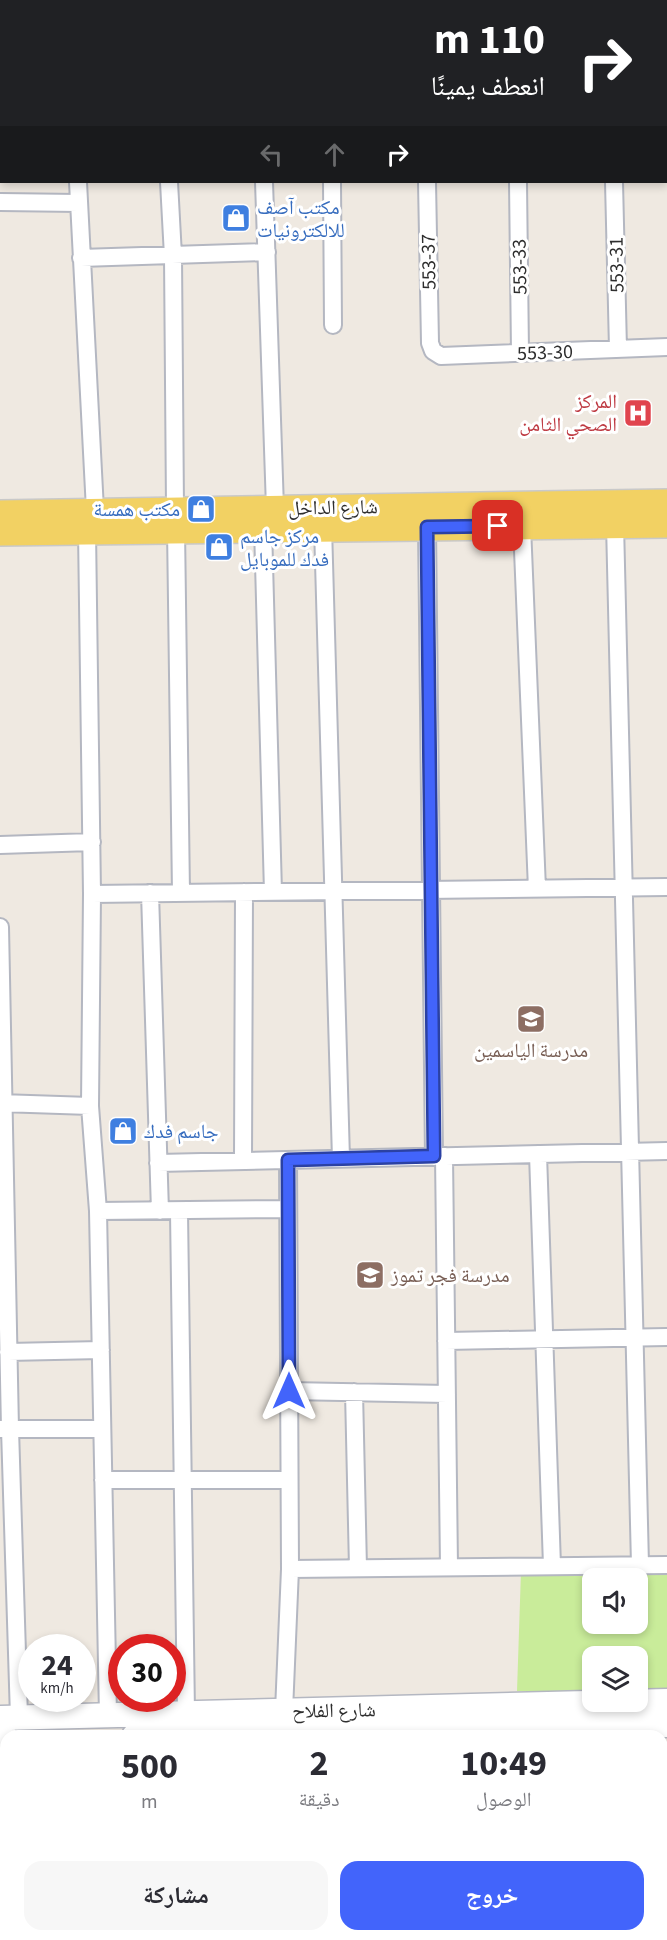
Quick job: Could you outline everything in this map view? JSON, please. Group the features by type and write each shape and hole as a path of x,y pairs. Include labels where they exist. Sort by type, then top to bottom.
{"main road":[{"name":"شارع الداخل","path":"0,514 91,520 269,518 667,503"},
{"name":"شارع الداخل","path":"269,518 323,527 667,524"},
{"name":"شارع الداخل","path":"0,532 91,520"},
{"name":"شارع الفلاح","path":"248,1730 667,1701"},
{"name":"شارع الفلاح","path":"10,1718 186,1713 325,1730"},
{"name":"شارع الفلاح","path":"640,1730 667,1725"}],"street":[{"path":"78,183 91,520 90,1106 98,1211 108,1715"},
{"path":"169,183 173,256 181,893"},
{"path":"264,183 267,252 273,892"},
{"path":"332,183 333,325"},
{"name":"553-37","path":"427,183 430,343"},
{"name":"553-33","path":"518,183 520,353"},
{"name":"553-31","path":"614,183 618,349"},
{"path":"0,202 79,203"},
{"path":"81,258 267,252"},
{"name":"553-30","path":"430,343 433,351 441,356 667,347"},
{"path":"615,524 640,1565"},
{"path":"522,526 537,889"},
{"path":"323,527 341,1159"},
{"path":"427,527 430,890 446,1341 449,1567"},
{"path":"0,845 92,842"},
{"path":"92,894 667,887"},
{"path":"243,1161 244,892"},
{"path":"150,893 160,1211"},
{"path":"0,927 8,1352 5,1429 10,1718"},
{"path":"2,1103 90,1106"},
{"path":"158,1163 667,1151"},
{"path":"538,1154 552,1566"},
{"path":"283,1726 290,1569 288,1160"},
{"path":"98,1211 179,1212 288,1209"},
{"path":"179,1212 186,1713"},
{"path":"446,1341 667,1337"},
{"path":"8,1352 100,1350"},
{"path":"289,1391 447,1394"},
{"path":"354,1392 358,1568"},
{"path":"5,1429 102,1429"},
{"path":"103,1480 290,1480"},
{"path":"290,1569 667,1565"}],"green space":[{"path":"521,1571 582,1571 582,1634 648,1634 648,1572 667,1572 667,1690 648,1690 648,1646 582,1646 582,1691 517,1691"}],"place":[{"name":"مكتب آصف للالكترونيات","path":"236,218"},
{"name":"المركز الصحي الثامن","path":"638,413"},
{"name":"مكتب همسة","path":"201,509"},
{"name":"مركز جاسم فدك للموبايل","path":"219,547"},
{"name":"مدرسة الياسمين","path":"531,1019"},
{"name":"جاسم فدك","path":"123,1131"},
{"name":"مدرسة فجر تموز","path":"370,1275"}],"route":[{"path":"289,1391 288,1160 434,1156 427,527 498,526"}]}
